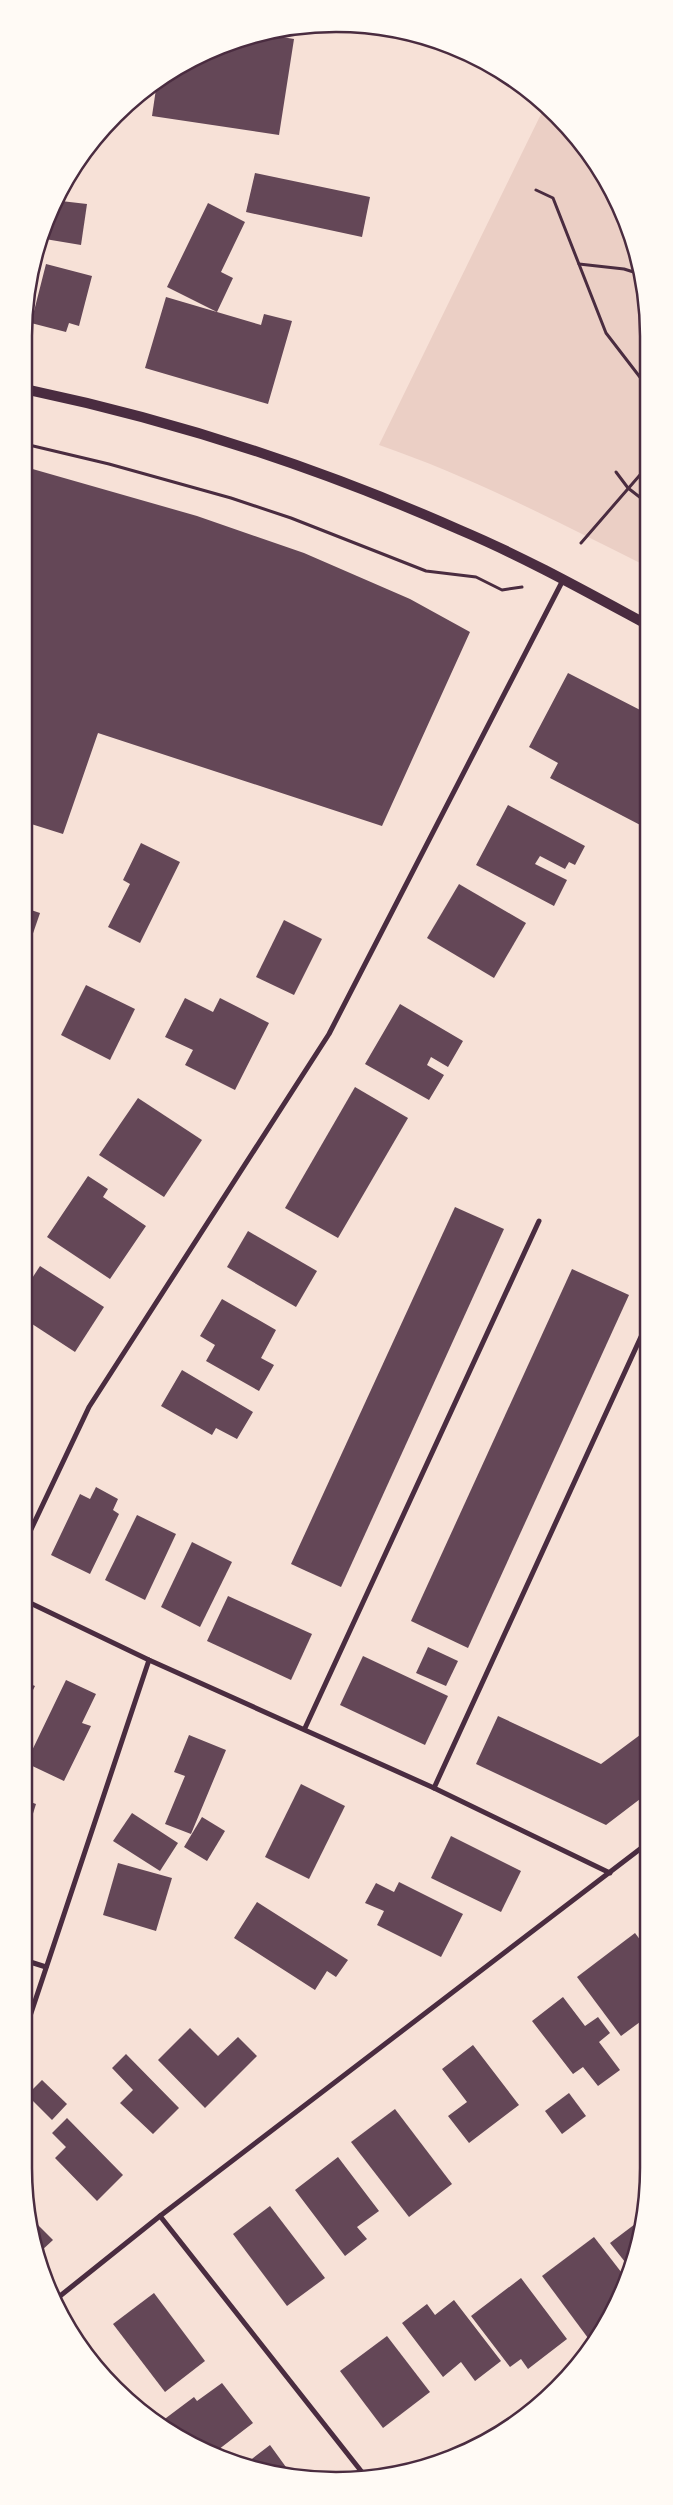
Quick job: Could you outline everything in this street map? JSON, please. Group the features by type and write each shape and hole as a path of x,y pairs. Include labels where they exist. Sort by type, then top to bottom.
{"main road":[{"path":"32,391 168,423 297,465 462,530 640,621"}],"street":[{"path":"32,1527 89,1407 329,1034 563,580"},
{"path":"305,1728 538,1221"},
{"path":"434,1788 640,1339"},
{"path":"32,1604 149,1660 305,1728 434,1788 610,1873"},
{"path":"32,2010 149,1660"},
{"path":"61,2295 160,2216 640,1849"},
{"path":"32,1963 46,1967"},
{"path":"160,2216 361,2471"}],"path":[{"path":"536,190 552,198 606,332 640,377"},
{"path":"579,264 624,269 634,272"},
{"path":"32,446 109,464 231,498 291,518 426,571 476,577 502,590 563,580"},
{"path":"616,472 628,488 640,497"},
{"path":"581,543 640,475"}],"shaded area":[{"path":"542,113 578,151 600,185 617,220 635,277 640,317 640,563 448,471 379,445"}],"building":[{"path":"283,37 294,39 279,135 152,116 156,92 185,73 220,56 258,43"},
{"path":"255,173 370,197 362,237 246,212"},
{"path":"64,201 87,204 81,245 49,240"},
{"path":"208,203 245,222 221,272 233,278 217,312 167,287"},
{"path":"46,264 92,276 79,326 69,323 66,332 33,323"},
{"path":"166,297 261,325 264,314 292,321 268,404 145,368"},
{"path":"32,469 197,516 304,553 410,599 470,632 382,826 98,733 63,834 32,824"},
{"path":"568,673 640,710 640,825 550,778 558,763 529,747"},
{"path":"508,805 585,846 575,865 569,862 565,869 540,856 535,864 567,880 554,906 476,865"},
{"path":"141,843 180,862 140,943 108,927 130,884 123,880"},
{"path":"459,884 526,923 494,978 427,938"},
{"path":"32,910 40,913 32,936"},
{"path":"284,920 322,939 294,995 256,977"},
{"path":"86,985 135,1009 110,1060 61,1035"},
{"path":"185,998 213,1012 220,998 269,1023 235,1090 185,1065 193,1050 165,1037"},
{"path":"400,1004 463,1041 448,1067 431,1057 427,1065 444,1075 429,1100 365,1064"},
{"path":"355,1087 408,1118 338,1238 285,1208"},
{"path":"138,1098 202,1140 164,1197 99,1155"},
{"path":"88,1176 108,1189 103,1197 146,1226 110,1279 47,1237"},
{"path":"455,1207 504,1229 341,1587 291,1564"},
{"path":"248,1231 317,1271 296,1307 227,1267"},
{"path":"40,1266 104,1307 75,1352 32,1324 32,1278"},
{"path":"572,1269 629,1295 468,1648 411,1621"},
{"path":"222,1299 276,1330 261,1358 274,1365 259,1391 206,1361 215,1345 200,1336"},
{"path":"182,1370 253,1412 237,1439 216,1428 212,1435 161,1406"},
{"path":"96,1487 118,1499 113,1510 119,1514 90,1574 51,1555 80,1494 90,1499"},
{"path":"137,1515 176,1534 145,1600 105,1580"},
{"path":"192,1542 232,1562 200,1627 161,1607"},
{"path":"228,1596 312,1634 291,1680 207,1641"},
{"path":"428,1647 458,1661 446,1686 416,1673"},
{"path":"363,1656 448,1696 425,1745 340,1705"},
{"path":"66,1680 96,1694 82,1723 91,1726 64,1781 32,1766 32,1751"},
{"path":"498,1716 601,1764 640,1735 640,1799 606,1825 476,1764"},
{"path":"189,1735 226,1750 191,1834 165,1824 185,1776 174,1772"},
{"path":"301,1784 345,1806 309,1879 265,1857"},
{"path":"32,1803 36,1804 32,1817"},
{"path":"132,1813 178,1843 160,1871 113,1841"},
{"path":"202,1817 225,1831 207,1861 184,1847"},
{"path":"451,1836 521,1871 501,1912 431,1878"},
{"path":"118,1863 172,1878 156,1931 103,1915"},
{"path":"399,1882 463,1914 441,1957 377,1925 384,1911 365,1903 376,1883 394,1892"},
{"path":"257,1902 348,1960 336,1977 327,1971 315,1990 234,1938"},
{"path":"635,1933 640,1940 640,2022 621,2036 577,1977"},
{"path":"563,1997 585,2026 598,2017 610,2033 599,2042 620,2070 598,2086 583,2067 573,2074 532,2021"},
{"path":"190,2028 218,2056 238,2037 257,2056 205,2108 158,2060"},
{"path":"473,2045 519,2105 469,2143 448,2116 467,2102 442,2069"},
{"path":"126,2054 179,2108 153,2134 120,2103 133,2090 112,2068"},
{"path":"42,2080 67,2104 52,2120 32,2100 32,2090"},
{"path":"569,2093 586,2116 562,2134 545,2111"},
{"path":"395,2109 452,2184 409,2217 351,2142"},
{"path":"67,2118 123,2175 97,2201 55,2158 66,2147 52,2133"},
{"path":"338,2157 379,2211 357,2227 367,2239 345,2256 295,2190"},
{"path":"270,2206 325,2278 287,2306 233,2234"},
{"path":"37,2224 53,2240 44,2249"},
{"path":"636,2224 625,2262 610,2243"},
{"path":"594,2237 622,2273 609,2303 588,2338 542,2276"},
{"path":"521,2278 567,2339 528,2369 521,2359 510,2367 471,2316"},
{"path":"154,2293 205,2361 165,2392 113,2324"},
{"path":"454,2300 501,2361 475,2381 461,2362 443,2377 402,2323 427,2304 435,2315"},
{"path":"387,2336 430,2392 383,2428 340,2371"},
{"path":"222,2383 253,2423 219,2449 184,2432 165,2419 194,2397 197,2401"},
{"path":"270,2445 287,2469 277,2467 251,2460"}]}
